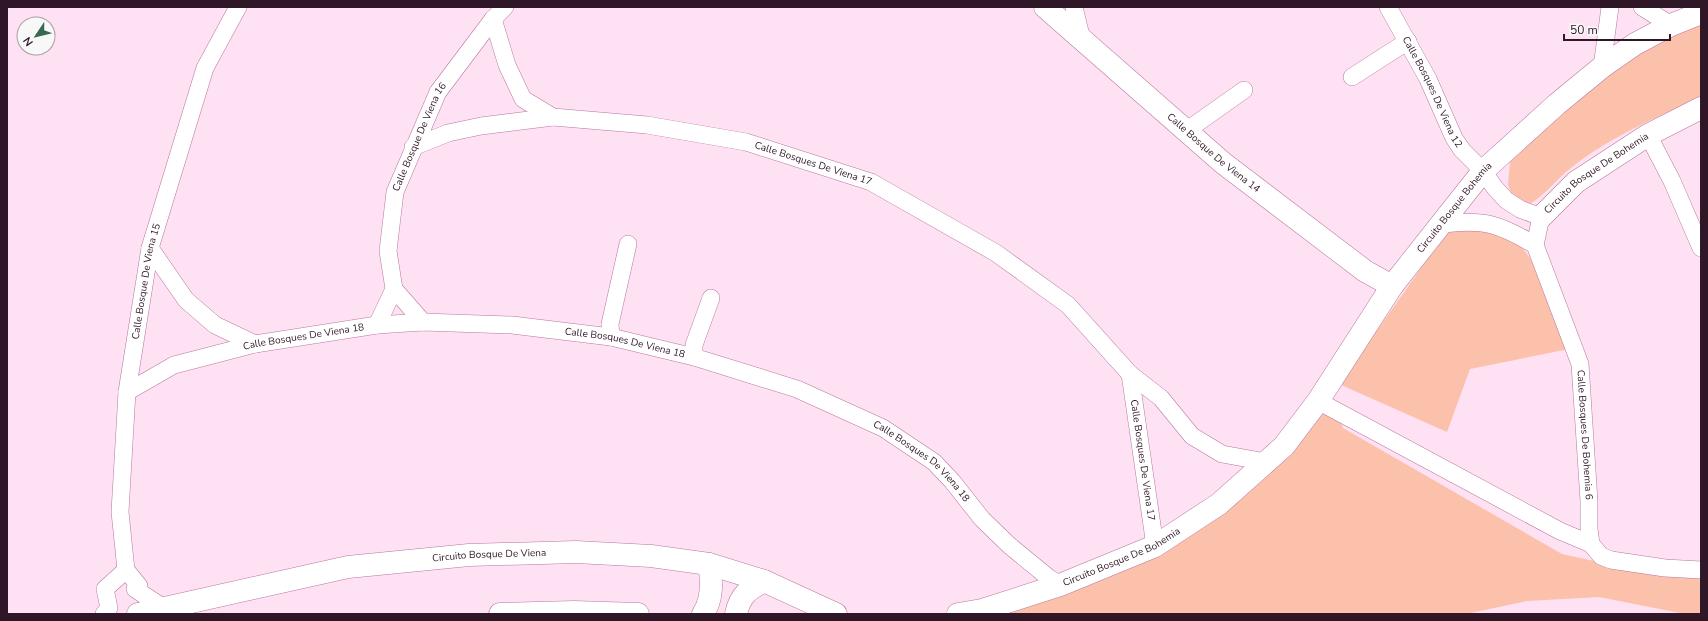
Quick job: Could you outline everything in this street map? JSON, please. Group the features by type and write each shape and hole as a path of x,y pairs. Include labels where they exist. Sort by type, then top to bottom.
{"street":[{"name":"Calle Bosque De Viena 15","path":"126,570 120,512 127,392 150,248 205,68 238,7"},
{"name":"Calle Bosque De Viena 14","path":"1045,7 1223,163 1365,271 1392,286"},
{"path":"1074,7 1082,40"},
{"name":"Calle Bosques De Viena 12","path":"1388,7 1428,79 1454,138 1469,158 1484,171"},
{"path":"1602,67 1610,7"},
{"path":"1642,7 1671,25"},
{"name":"Calle Bosques De Viena 17","path":"499,13 507,65 523,99 553,117 647,125 746,142 871,182 996,253 1068,305 1130,374 1161,398 1192,436 1222,454 1266,462"},
{"name":"Calle Bosque De Viena 16","path":"394,288 388,251 396,192 413,147 438,92 499,13"},
{"name":"Circuito Bosque Bohemia","path":"1266,462 1284,446 1318,401 1392,286 1484,171 1557,104 1602,67 1635,44 1671,25 1701,13"},
{"path":"1352,77 1408,42"},
{"path":"1186,131 1244,90"},
{"name":"Circuito Bosque De Bohemia","path":"1484,171 1495,188 1506,200 1541,217 1576,182 1648,135 1701,108"},
{"path":"413,147 448,133 481,126 553,117"},
{"path":"1648,135 1672,181 1701,248"},
{"path":"1443,224 1465,222 1491,223 1535,245 1541,217"},
{"path":"611,337 610,324 628,244"},
{"name":"Calle Bosques De Bohemia 6","path":"1535,245 1580,364 1589,501 1588,529 1591,544"},
{"path":"150,248 186,300 215,325 255,344"},
{"path":"377,325 394,288 423,322"},
{"path":"694,357 694,345 711,298"},
{"name":"Calle Bosques De Viena 18","path":"127,392 174,365 255,344 377,325 423,322 512,325 611,337 694,357 797,389 883,428 934,462 952,480 982,519 1010,546 1049,578 1060,584"},
{"name":"Calle Bosques De Viena 17","path":"1130,374 1155,546"},
{"path":"1318,401 1554,527 1591,544 1601,556 1612,560 1665,568 1701,570"},
{"name":"Circuito Bosque De Bohemia","path":"964,614 1060,584 1155,546 1219,504 1266,462"},
{"name":"Circuito Bosque De Viena","path":"138,614 348,567 469,555 576,552 650,556 709,564 764,581 836,614"},
{"path":"703,614 711,594 712,580 709,564"},
{"path":"104,614 109,608 105,589 126,570 138,586 135,589 164,608"},
{"path":"736,614 738,604 746,591 764,581"},
{"path":"500,614 574,612 638,614"}],"shaded area":[{"path":"1701,21 1701,97 1634,128 1602,146 1572,167 1540,197 1528,205 1514,200 1508,185 1510,162 1571,102 1641,42"},
{"path":"1451,226 1511,232 1538,269 1569,349 1470,369 1447,432 1339,384"},
{"path":"1320,408 1338,414 1343,428 1562,554 1594,561 1602,555 1701,572 1701,614 1685,614 1599,597 1527,601 1466,614 978,614 1193,528"}]}
